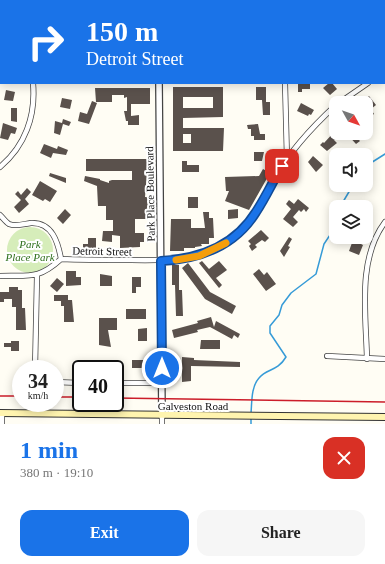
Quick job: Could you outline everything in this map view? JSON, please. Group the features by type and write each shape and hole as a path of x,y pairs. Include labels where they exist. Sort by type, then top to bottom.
{"main road":[{"name":"Galveston Road","path":"1,413 242,417 385,417"}],"street":[{"path":"0,167 12,155 28,129 33,106 32,84"},
{"name":"Park Place Boulevard","path":"159,84 162,424"},
{"path":"285,84 287,160"},
{"path":"349,96 367,84"},
{"name":"Detroit Street","path":"61,259 182,260 199,256 226,243 250,221 287,160 307,133 329,113"},
{"path":"0,215 10,224 21,225 31,223 48,228 56,238 61,259 53,267 37,276 0,276"},
{"path":"367,359 366,274 371,250 385,222"},
{"path":"35,360 37,276"},
{"path":"327,356 385,359"},
{"path":"124,383 162,383"},
{"path":"1,413 2,424"}],"green space":[{"name":"Park Place Park","path":"30,227 43,231 49,237 53,250 49,263 43,269 30,273 17,269 11,263 7,250 11,237 17,231"}],"building":[{"path":"298,84 310,84 310,89 302,89 302,92 298,92"},
{"path":"328,84 333,84 337,89 330,95 323,88"},
{"path":"173,87 223,87 223,117 183,118 183,128 224,128 223,151 173,151","holes":["183,97 213,97 213,108 183,108","183,134 191,134 191,143 183,143"]},
{"path":"256,87 266,87 266,102 270,102 270,115 263,115 262,100 256,100"},
{"path":"95,88 150,88 150,104 131,104 131,116 139,115 139,125 128,125 128,121 126,121 124,111 127,111 127,97 124,98 124,95 112,95 112,102 96,102"},
{"path":"6,90 15,92 13,101 4,100"},
{"path":"62,98 72,100 70,109 60,107"},
{"path":"92,101 97,103 89,124 78,121 80,112 87,114"},
{"path":"301,103 314,110 311,115 309,114 308,116 297,111"},
{"path":"11,108 17,108 17,122 11,121"},
{"path":"63,119 71,122 69,126 63,124 60,135 54,133 55,121 62,123"},
{"path":"3,123 17,128 15,134 11,133 8,140 0,138"},
{"path":"258,124 260,134 265,134 265,140 254,140 254,136 251,136 251,129 248,129 247,125"},
{"path":"329,138 329,140 334,140 337,143 327,151 320,145 323,142 324,143"},
{"path":"352,140 360,141 356,144"},
{"path":"44,144 57,149 58,146 68,150 66,155 53,153 51,158 40,153"},
{"path":"254,152 264,152 262,161 254,161"},
{"path":"313,156 323,165 316,172 308,162"},
{"path":"86,159 148,159 145,197 148,197 147,219 135,219 135,233 144,233 144,242 140,242 140,247 120,248 120,236 112,235 112,242 102,241 103,231 113,231 113,220 106,220 106,206 98,206 97,186 84,181 85,176 100,179 109,183 109,181 112,180 132,180 132,171 86,171"},
{"path":"182,161 187,161 187,165 199,165 199,172 182,172"},
{"path":"263,169 270,173 249,210 225,201 229,191 226,191 225,177 259,176"},
{"path":"50,173 66,178 66,183 49,176"},
{"path":"40,181 57,191 50,202 45,199 43,201 32,195"},
{"path":"27,188 31,192 25,199 29,204 19,213 14,207 21,200 15,194 18,191 21,195"},
{"path":"188,197 198,197 198,208 188,208"},
{"path":"298,199 309,208 306,212 304,209 301,212 299,210 293,217 298,222 293,227 283,219 291,209 286,204 289,200 294,204"},
{"path":"65,209 71,215 63,224 57,218"},
{"path":"238,209 238,218 228,219 228,210"},
{"path":"203,212 209,212 209,218 213,218 214,238 209,238 209,244 201,244 202,246 195,248 184,248 184,251 170,251 171,219 191,219 191,228 205,228"},
{"path":"261,230 269,238 265,242 262,240 255,245 257,247 252,251 249,246 251,244 248,241"},
{"path":"289,237 292,239 288,246 290,247 284,257 280,251"},
{"path":"88,238 96,238 96,253 83,255 83,244 88,244"},
{"path":"352,244 363,245 359,255 349,251"},
{"path":"202,261 209,269 219,261 227,270 216,278 222,285 219,288 199,263"},
{"path":"188,263 210,292 236,306 232,314 205,299 182,268"},
{"path":"172,265 179,265 179,290 182,290 183,316 176,316 175,285 172,285"},
{"path":"259,269 264,275 267,272 276,284 266,291 253,274"},
{"path":"66,271 76,271 76,277 81,277 81,285 66,286"},
{"path":"100,274 112,276 112,286 100,286"},
{"path":"132,277 141,277 141,287 136,287 136,293 132,293"},
{"path":"57,278 64,284 57,292 50,286"},
{"path":"9,287 18,287 18,290 22,290 22,308 25,308 26,330 16,330 16,307 12,307 12,299 4,299 4,302 0,302 0,292 9,292"},
{"path":"54,295 68,295 68,300 72,300 74,322 64,322 64,306 61,306 61,301 54,301"},
{"path":"126,309 146,309 146,319 126,319"},
{"path":"211,317 214,327 216,321 240,334 238,338 234,335 232,339 210,327 197,330 198,332 174,338 172,330 198,323 197,321"},
{"path":"99,318 117,318 117,330 108,330 111,347 99,345"},
{"path":"147,328 147,341 138,341 138,329"},
{"path":"201,340 220,340 220,349 200,349"},
{"path":"11,341 19,341 19,351 11,351 11,347 4,347 4,343 11,343"},
{"path":"182,357 194,358 194,360 240,362 240,367 191,366 191,381 182,382"},
{"path":"132,360 145,360 145,368 132,368"}],"waterway":[{"path":"373,162 385,154"},
{"path":"344,200 349,192"},
{"path":"251,413 252,395 256,382 262,375 276,368 286,357 270,333 270,326 279,315 282,305 291,293 316,274 324,244 329,236"},
{"path":"251,417 251,424"}],"railway":[{"path":"0,396 12,396"},
{"path":"64,397 72,397"},
{"path":"124,398 385,402"}],"slow traffic":[{"path":"176,260 199,256 226,243"}],"route":[{"path":"162,368 161,261 182,260 199,256 226,243 250,221 282,166"}]}
